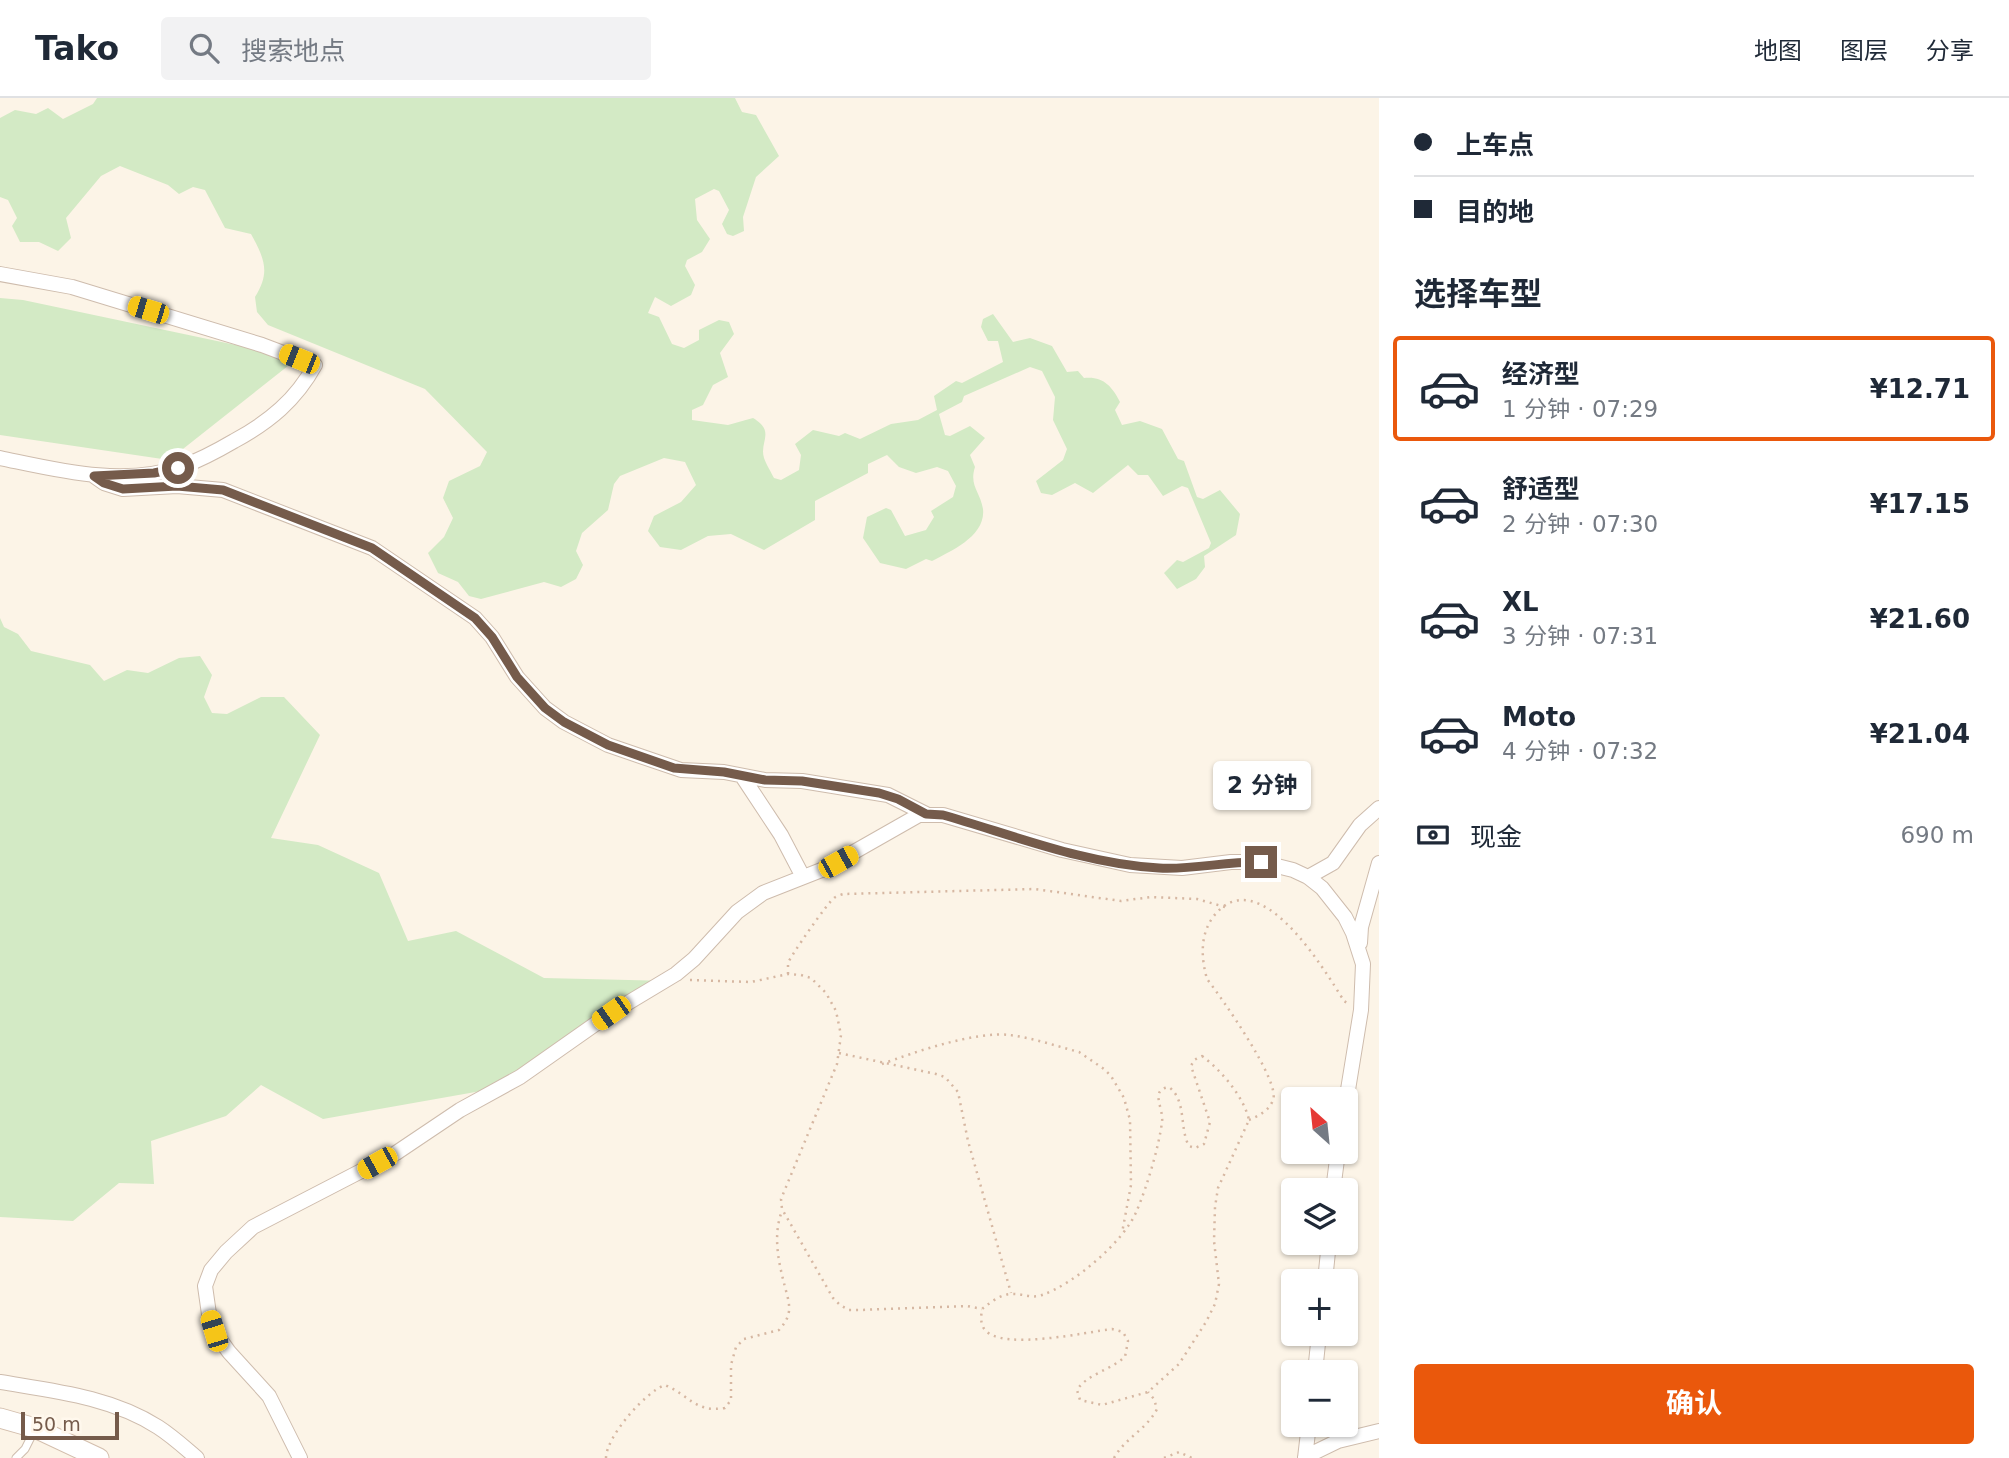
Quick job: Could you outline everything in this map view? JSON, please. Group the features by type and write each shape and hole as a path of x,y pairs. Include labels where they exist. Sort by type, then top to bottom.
{"street":[{"path":"0,274 72,287 262,345 315,365 297,394 272,417 199,460 178,468 154,473 94,476 0,458"},
{"path":"94,476 104,483 123,489 177,486 223,490 366,545 475,618 531,694 545,708 564,722 608,745 674,768 765,780 802,781 879,793 898,799 926,814"},
{"path":"742,776 781,835 803,877"},
{"path":"1308,877 1333,863 1360,825 1379,808"},
{"path":"300,1458 269,1396 229,1352 214,1331 205,1295 207,1278 235,1242 253,1227 396,1153 460,1110 520,1077 611,1013 676,974 749,902 762,893 824,869 908,820 926,814 943,815 1129,865 1182,868 1231,862 1261,862 1293,870 1308,877 1334,901 1345,917 1360,949 1363,964 1361,1010 1348,1087"},
{"path":"1360,949 1361,927 1379,863"},
{"path":"0,1382 65,1393 107,1404 157,1426 197,1458"},
{"path":"0,1418 35,1428 99,1458"},
{"path":"1305,1457 1338,1441 1379,1431"},
{"path":"1305,1457 1308,1437"}],"lane":[{"path":"16,1458 25,1449 35,1428"}],"path":[{"path":"788,974 793,953 827,905 844,894 1035,889 1121,901 1151,897 1197,899 1225,906"},
{"path":"982,1309 981,1321 986,1331 995,1337 1006,1339 1041,1339 1112,1329 1123,1332 1128,1341 1125,1357 1102,1373 1082,1381 1077,1390 1080,1400 1102,1405 1148,1392 1179,1364 1215,1304 1219,1284 1214,1241 1214,1207 1218,1188 1249,1120 1268,1108 1274,1100 1275,1090 1267,1071 1207,979 1203,939 1206,929 1225,906 1245,901 1272,911 1297,932 1316,956 1344,1001 1361,1010"},
{"path":"606,1458 613,1437 647,1395 665,1385 696,1406 716,1410 725,1408 731,1400 731,1365 736,1347 744,1339 779,1330 789,1314 777,1242 781,1199 796,1167 839,1053 841,1035 832,1002 811,978 788,974 751,982 731,983 688,980 676,974"},
{"path":"882,1064 909,1054 992,1035 1010,1035 1088,1056 1111,1076 1124,1098 1130,1120 1131,1185 1121,1236"},
{"path":"839,1053 945,1077 958,1092 968,1141 1012,1294"},
{"path":"782,1209 833,1298 849,1310 967,1306 982,1309 1001,1297 1012,1294 1032,1297 1053,1290 1082,1272 1121,1236 1137,1212 1162,1125 1163,1115 1158,1092 1162,1088 1169,1087 1178,1098 1185,1139 1189,1146 1195,1148 1204,1144 1210,1122 1191,1066 1194,1060 1202,1056 1212,1063 1236,1094 1249,1120"},
{"path":"1114,1458 1118,1450 1151,1422 1157,1409 1148,1392"},
{"path":"1164,1458 1179,1452 1192,1458"}],"green space":[{"path":"97,98 735,98 742,112 756,115 779,156 756,177 743,217 744,231 733,236 727,234 722,224 729,210 719,191 714,189 695,199 697,220 710,239 702,252 687,260 685,266 695,285 691,295 671,306 655,297 648,313 659,317 672,344 684,348 699,340 699,330 719,320 729,322 734,334 720,353 728,377 713,385 703,405 692,410 692,420 728,425 753,418 764,428 763,452 766,463 774,478 781,480 799,470 801,455 795,444 813,430 839,436 845,433 860,439 891,424 918,420 937,410 934,396 956,381 962,383 1003,362 998,341 988,341 981,327 983,319 993,314 1013,342 1030,338 1052,346 1067,372 1078,371 1084,378 1106,383 1120,402 1115,410 1122,425 1140,421 1162,429 1178,459 1184,461 1197,497 1203,499 1220,490 1240,514 1236,535 1204,556 1205,567 1196,579 1177,589 1164,573 1177,560 1183,562 1209,548 1211,543 1188,488 1182,486 1163,496 1148,475 1138,475 1128,465 1093,493 1075,483 1052,495 1041,493 1036,481 1063,460 1067,449 1053,420 1055,397 1042,371 1030,367 964,396 962,402 939,414 945,435 950,436 970,426 985,438 970,455 975,467 974,484 983,509 979,527 973,535 932,561 926,559 906,569 880,563 863,538 867,517 886,508 891,510 905,536 926,530 934,517 931,511 953,497 956,486 948,471 937,467 916,473 899,467 887,455 868,464 868,473 815,501 815,520 764,550 731,534 708,536 681,550 660,547 648,531 654,516 681,502 696,485 685,462 664,458 620,476 614,484 608,510 582,533 576,551 583,565 576,579 561,587 544,582 481,599 469,596 458,582 438,573 428,553 444,537 453,518 443,498 449,481 480,466 487,452 425,389 268,325 257,312 255,297 264,272 259,250 251,234 225,228 205,190 193,187 179,194 168,185 120,166 101,176 66,218 71,238 58,251 39,242 20,242 12,226 17,218 8,200 0,197 0,118 15,110 36,114 48,108 63,119 93,104"},
{"path":"0,298 23,300 298,358 169,460 0,435"},
{"path":"0,618 4,627 18,634 31,651 90,665 104,681 127,670 148,673 179,658 200,656 212,675 204,697 212,713 227,714 261,697 284,697 320,735 271,838 318,845 379,873 408,941 456,931 544,978 671,981 498,1088 323,1119 261,1085 226,1116 151,1141 154,1184 119,1183 73,1221 0,1217"}],"route":[{"path":"178,468 154,473 94,476 104,483 123,489 200,486 223,490 372,548 481,622 517,677 545,708 564,722 629,753 681,770 724,772 765,780 802,781 888,795 926,814 943,815 1129,865 1182,868 1231,862 1261,862"}]}
